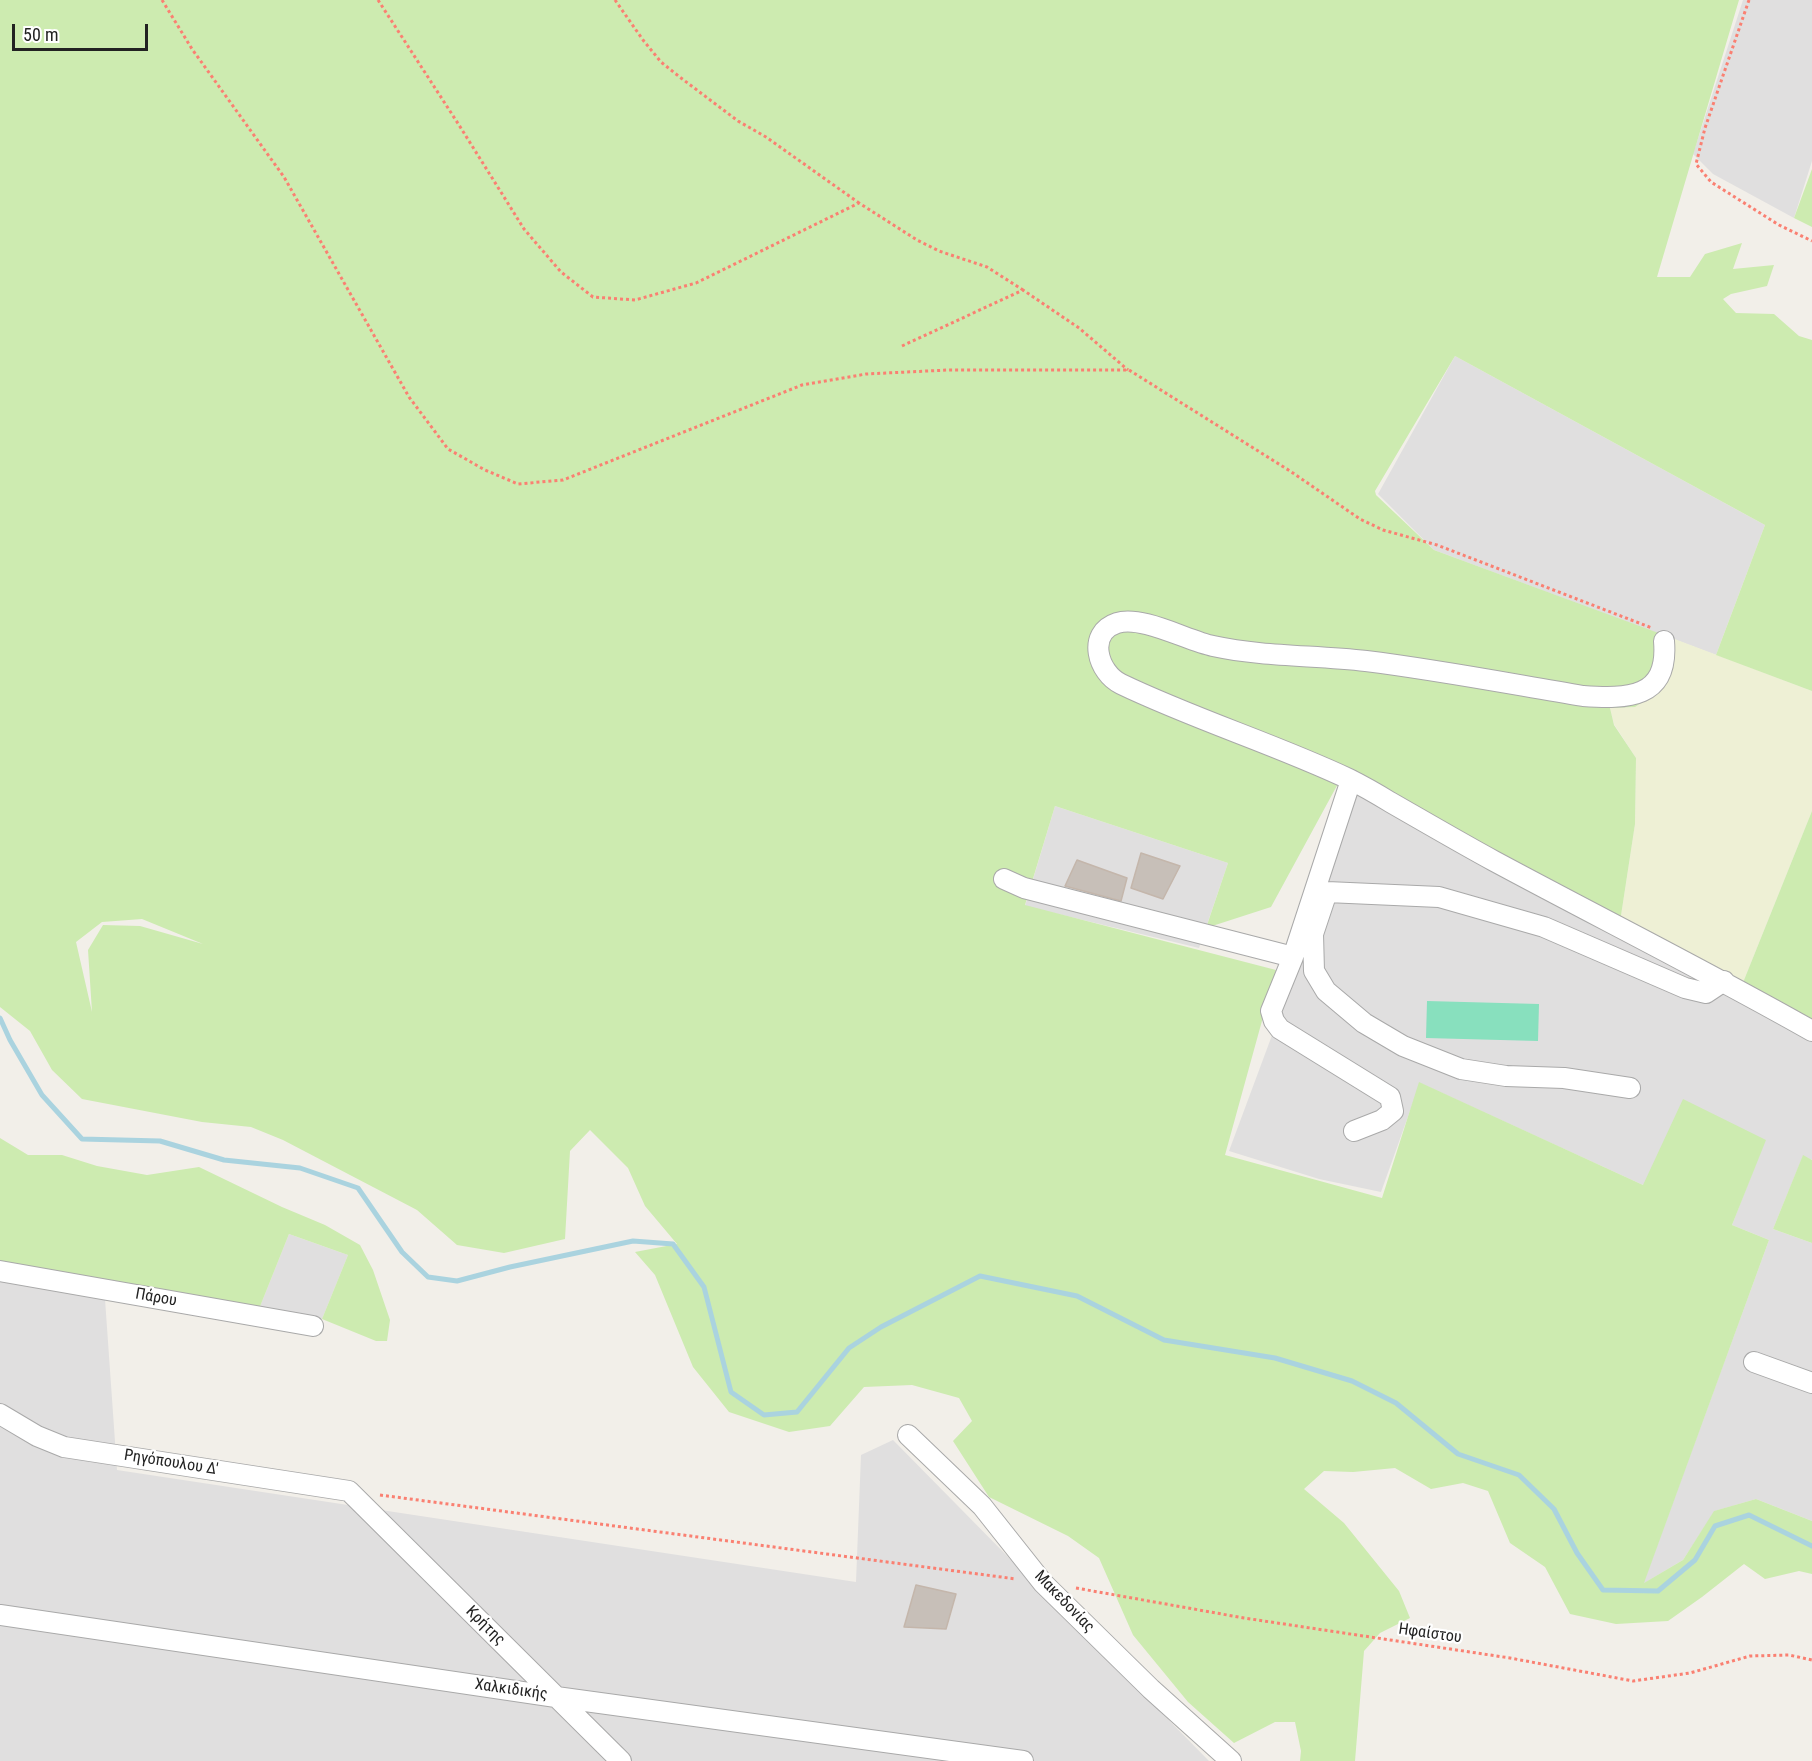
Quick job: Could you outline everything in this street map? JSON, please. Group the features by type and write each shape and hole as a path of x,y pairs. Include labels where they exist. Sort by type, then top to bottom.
{"street":[{"path":"1664,641 1663,662 1656,682 1644,692 1607,698 1583,696 1439,671 1367,662 1247,652 1209,646 1131,621 1115,623 1102,633 1098,643 1098,654 1103,668 1113,680 1189,714 1351,780 1492,860 1724,981 1812,1031"},
{"path":"1351,780 1293,957 1271,1011 1280,1029 1390,1097 1394,1111 1383,1120 1354,1131"},
{"path":"1342,847 1314,934 1314,971 1326,991 1364,1023 1403,1046 1461,1069 1506,1076 1564,1078 1630,1088"},
{"path":"1004,879 1024,888 1293,957"},
{"path":"1327,892 1439,897 1544,927 1685,988 1706,993 1724,981"},
{"name":"Πάρου","path":"0,1271 313,1326"},
{"path":"1754,1362 1812,1383"},
{"name":"Ρηγόπουλου Δ'","path":"0,1414 37,1436 64,1447 349,1491"},
{"name":"Μακεδονίας","path":"908,1435 982,1506 1043,1583 1151,1689 1231,1761"},
{"name":"Κρήτης","path":"349,1491 621,1761"},
{"name":"Χαλκιδικής","path":"0,1615 1023,1761"}],"path":[{"path":"162,0 192,49 284,177 409,397 448,449 485,470 518,483 562,480 802,385 866,374 948,370 1129,370"},
{"path":"378,0 524,229 561,272 593,297 635,300 696,283 859,203"},
{"path":"615,0 661,62 738,121 766,137 859,203 917,240 939,251 987,267 1023,290 1079,328 1129,370 1290,471 1360,519 1383,531 1437,545 1653,629 1664,641"},
{"path":"1749,0 1696,164 1711,182 1779,225 1812,241"},
{"path":"902,346 1023,290"},
{"name":"Ηφαίστου","path":"349,1491 1043,1583 1244,1618 1510,1658 1633,1681 1690,1673 1750,1656 1789,1655 1812,1660"}],"shaded area":[{"path":"1743,0 1812,0 1812,161 1794,218 1713,174 1693,154"},
{"path":"1455,356 1765,525 1716,655 1434,550 1378,494"},
{"path":"1355,794 1620,922 1812,1030 1812,1160 1803,1156 1773,1229 1812,1243 1812,1521 1756,1499 1715,1511 1683,1560 1643,1584 1769,1240 1732,1225 1765,1140 1643,1185 1420,1083 1381,1192 1319,1179 1229,1151 1297,968"},
{"path":"1055,806 1228,863 1199,948 1025,906"},
{"path":"289,1234 348,1255 322,1319 259,1309"},
{"path":"0,1281 105,1299 117,1470 856,1582 861,1455 893,1440 1209,1761 0,1761"}],"green space":[{"path":"0,0 1739,0 1657,277 1690,277 1705,254 1742,243 1733,269 1774,265 1767,286 1731,294 1723,299 1736,313 1774,314 1799,336 1812,340 1812,691 1716,655 1765,525 1455,356 1375,491 1376,495 1434,550 1672,638 1656,692 1635,707 1610,708 1614,725 1636,758 1635,824 1620,922 1346,769 1271,907 1206,928 1228,863 1055,806 1025,905 1276,970 1225,1155 1382,1198 1419,1082 1643,1185 1683,1099 1766,1140 1732,1225 1769,1240 1644,1583 1683,1560 1714,1511 1756,1499 1812,1521 1812,1574 1799,1571 1765,1579 1744,1564 1668,1621 1616,1624 1570,1614 1545,1567 1510,1543 1488,1491 1463,1483 1431,1489 1395,1468 1353,1472 1324,1471 1304,1489 1344,1523 1399,1591 1410,1618 1380,1633 1364,1651 1355,1761 1300,1761 1301,1751 1295,1722 1275,1722 1234,1743 1188,1702 1133,1635 1099,1558 1068,1536 989,1497 953,1441 972,1421 959,1398 912,1385 864,1387 830,1426 789,1432 729,1412 693,1367 655,1275 635,1252 677,1244 645,1206 628,1168 590,1130 570,1151 565,1239 504,1253 457,1245 417,1210 283,1140 251,1127 202,1122 82,1099 52,1070 30,1031 0,1007","holes":["142,919 203,944 140,926 103,925 88,950 92,1012 76,942 102,922"]},
{"path":"1812,169 1812,227 1794,218"},
{"path":"1672,638 1812,691 1812,811 1740,990 1620,922 1635,824 1636,758 1614,724 1610,708 1635,707"},
{"path":"1812,811 1812,1030 1740,990"},
{"path":"1427,1001 1539,1004 1538,1041 1426,1038"},
{"path":"0,1138 28,1155 62,1155 97,1166 147,1175 199,1167 325,1225 360,1245 373,1270 390,1320 387,1341 376,1341 322,1319 348,1255 289,1234 259,1309 0,1262"},
{"path":"1803,1155 1812,1160 1812,1243 1773,1229"}],"building":[{"path":"1141,853 1180,866 1163,899 1131,888"},
{"path":"1077,860 1127,878 1121,901 1065,886"},
{"path":"916,1585 956,1594 946,1629 904,1627"}],"waterway":[{"path":"0,1018 42,1095 82,1139 160,1141 224,1160 300,1168 358,1188 402,1252 428,1277 457,1281 510,1267 633,1241 673,1244 704,1287 731,1392 764,1415 797,1412 849,1348 881,1327 980,1276 1077,1296 1164,1340 1275,1358 1352,1381 1396,1403 1458,1454 1519,1475 1554,1509 1577,1553 1603,1590 1658,1591 1695,1560 1715,1526 1749,1515 1812,1546"}]}
